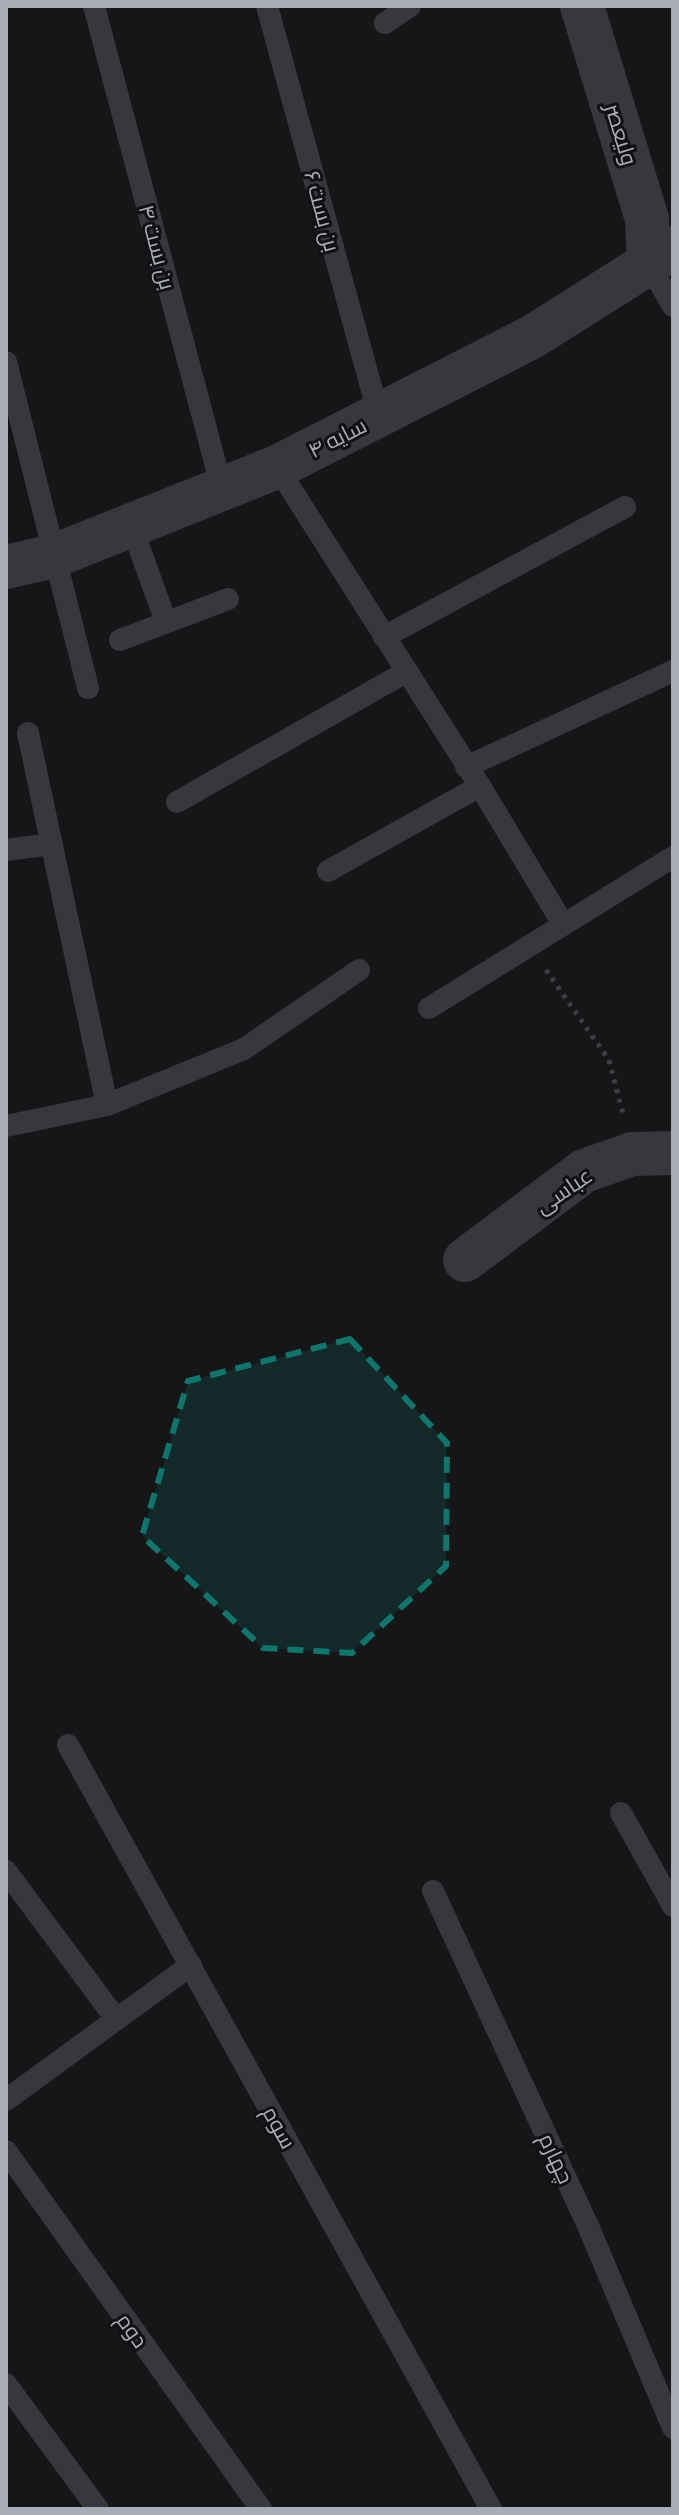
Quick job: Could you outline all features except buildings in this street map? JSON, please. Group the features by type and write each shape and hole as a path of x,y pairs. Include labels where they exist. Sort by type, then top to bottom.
{"street":[{"name":"ولیعصر","path":"582,6 661,257"},
{"name":"سایه ۴","path":"6,567 54,556 277,467 532,337 661,257"},
{"name":"عباسی","path":"465,1260 584,1171 653,1153"}],"lane":[{"name":"بن بست ۴","path":"94,6 222,489"},
{"name":"بن بست ۶","path":"267,6 379,416"},
{"path":"385,23 410,6"},
{"path":"661,257 673,306"},
{"path":"6,362 88,688"},
{"path":"277,467 480,786 563,924"},
{"path":"384,637 625,507"},
{"path":"131,525 166,622"},
{"path":"120,640 228,599"},
{"path":"466,767 673,671"},
{"path":"177,802 406,672"},
{"path":"28,733 107,1105"},
{"path":"328,871 480,786"},
{"path":"6,850 52,844"},
{"path":"429,1008 673,857"},
{"path":"6,1126 107,1105 244,1049 359,970"},
{"name":"سوم","path":"68,1745 491,2509"},
{"path":"621,1813 673,1906"},
{"path":"6,1871 116,2019"},
{"name":"چهارم","path":"433,1891 589,2228 673,2428"},
{"path":"6,2100 191,1965"},
{"name":"دوم","path":"6,2151 261,2509"},
{"path":"6,2384 98,2509"}],"path":[{"path":"528,945 609,1060 653,1153"}],"highlighted area":[{"path":"350,1339 447,1443 446,1566 352,1653 263,1648 142,1536 188,1381"}]}
